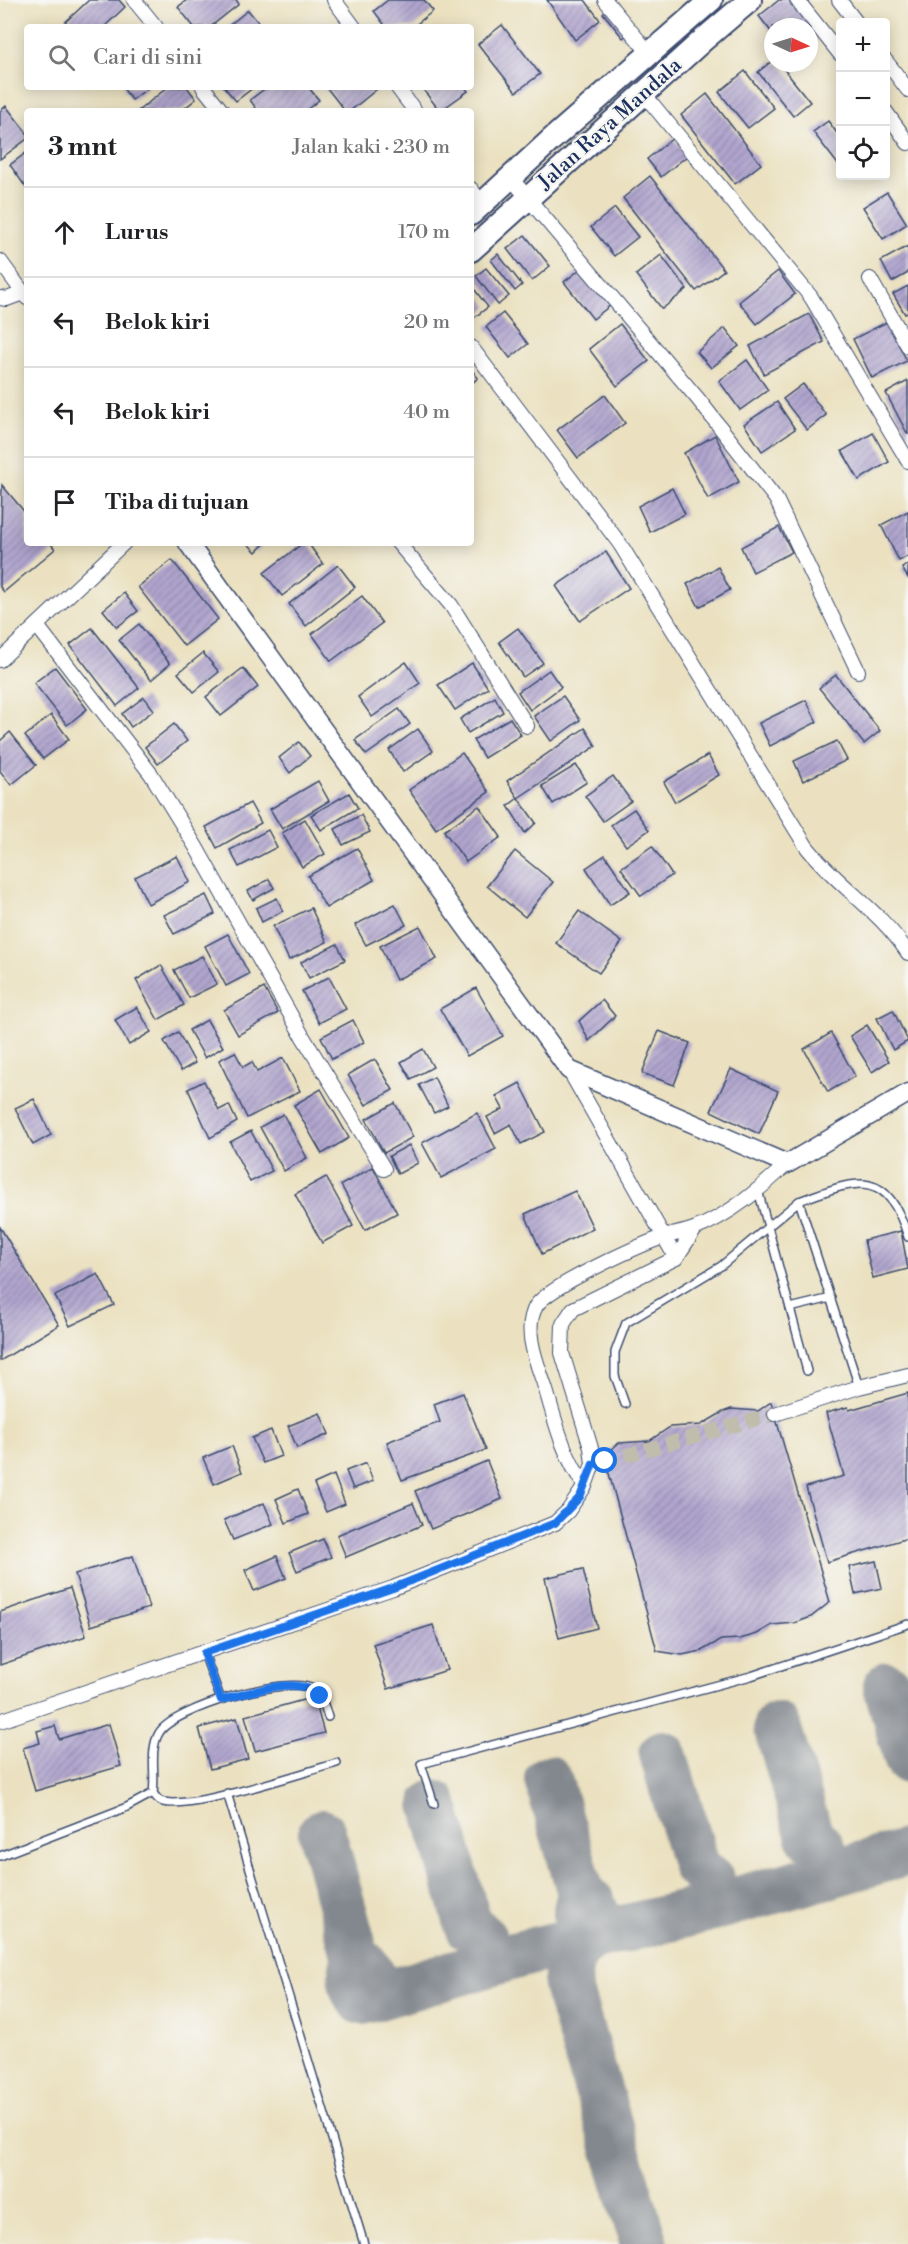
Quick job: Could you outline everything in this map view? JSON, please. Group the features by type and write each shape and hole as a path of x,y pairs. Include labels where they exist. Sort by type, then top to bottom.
{"highway":[{"name":"Jalan Raya Mandala","path":"475,202 510,177 711,0"},
{"name":"Jalan Raya Mandala","path":"474,247 750,0"}],"street":[{"path":"134,0 154,24"},
{"path":"334,0 352,24"},
{"path":"605,0 649,53"},
{"path":"797,0 836,49"},
{"path":"839,0 853,18"},
{"path":"890,67 908,90"},
{"path":"205,90 220,108"},
{"path":"399,90 413,108"},
{"path":"644,94 811,297 908,461"},
{"path":"890,119 908,143"},
{"path":"510,177 698,399 776,499 858,671"},
{"path":"0,261 24,294"},
{"path":"870,279 908,346"},
{"path":"0,298 24,295"},
{"path":"474,351 620,544 806,846 835,880 878,914 893,930 908,953"},
{"path":"0,660 38,627 121,546"},
{"path":"190,546 569,1070 675,1258"},
{"path":"401,546 451,605 527,726"},
{"path":"38,627 151,774 196,847 303,1037 384,1169"},
{"path":"569,1070 787,1164"},
{"path":"585,1486 573,1470 564,1449 532,1346 531,1321 536,1307 544,1296 563,1284 662,1238 695,1229 759,1191 787,1164 908,1093"},
{"path":"0,1721 393,1588 555,1523 568,1511 599,1463 562,1353 563,1324 573,1309 675,1258 695,1229"},
{"path":"775,1414 859,1387 908,1375"},
{"path":"573,1470 599,1463"}],"lane":[{"path":"625,1404 615,1376 615,1352 626,1323 721,1266 799,1201 850,1185 878,1186 892,1199 908,1237"},
{"path":"759,1191 807,1371"},
{"path":"799,1201 859,1387"},
{"path":"790,1308 831,1298"},
{"path":"434,1804 421,1764 751,1676 908,1624"},
{"path":"204,1653 221,1700"},
{"path":"328,1717 320,1696 313,1688 301,1685 277,1687 221,1700 170,1721 159,1734 154,1751 153,1793 159,1801 185,1802 337,1763"},
{"path":"0,1856 127,1807 153,1793"},
{"path":"227,1793 364,2244"}],"building":[{"path":"89,0 119,0 125,7 107,24 63,24"},
{"path":"187,0 236,0 239,4 214,24 192,24 178,7"},
{"path":"388,0 424,0 433,11 417,24 384,24 374,11"},
{"path":"547,0 585,0 600,20 575,40"},
{"path":"779,0 791,0 805,18 764,18 764,22 759,16"},
{"path":"616,2 635,28 623,38 603,13"},
{"path":"248,10 260,24 231,24"},
{"path":"502,25 540,74 516,92 478,44"},
{"path":"764,67 764,72 786,72 810,102 793,116 758,72"},
{"path":"745,71 774,108 748,128 719,92"},
{"path":"124,90 145,90 132,100"},
{"path":"164,90 189,90 196,99 185,108 142,108"},
{"path":"227,90 250,90 236,101"},
{"path":"263,90 311,90 319,100 309,108 256,108 250,100"},
{"path":"328,90 376,90 354,108 343,108"},
{"path":"423,90 468,91 444,108 438,108"},
{"path":"707,94 761,164 735,184 681,115"},
{"path":"6,106 24,129 24,141 0,159 0,111"},
{"path":"828,121 836,132 836,162 813,132"},
{"path":"673,138 687,156 661,177 647,159"},
{"path":"24,154 24,185 10,165"},
{"path":"650,176 724,270 696,291 623,198"},
{"path":"887,192 907,224 883,239 863,207"},
{"path":"615,208 638,237 614,256 591,227"},
{"path":"525,235 550,266 532,281 507,249"},
{"path":"908,246 908,273 892,282 881,261"},
{"path":"498,254 522,285 515,291 491,260"},
{"path":"661,255 687,289 662,309 636,275"},
{"path":"583,267 612,304 593,319 564,282"},
{"path":"486,268 509,296 498,305 476,276"},
{"path":"778,271 795,294 757,324 739,302"},
{"path":"908,286 908,313 905,314 893,294"},
{"path":"474,289 488,307 474,318"},
{"path":"503,313 528,344 510,358 486,327"},
{"path":"809,314 824,342 764,374 750,346"},
{"path":"887,322 907,361 872,378 853,339"},
{"path":"620,324 649,361 617,386 589,349"},
{"path":"725,328 739,346 711,368 697,352"},
{"path":"747,360 768,390 740,410 719,381"},
{"path":"908,381 908,435 886,393"},
{"path":"803,384 826,415 807,430 783,399"},
{"path":"605,395 625,423 578,458 557,430"},
{"path":"777,402 795,429 762,451 744,424"},
{"path":"873,433 889,462 859,480 842,451"},
{"path":"715,435 739,482 708,499 684,453"},
{"path":"2,485 24,511 24,546 52,546 55,549 4,592 0,587"},
{"path":"672,488 685,514 650,532 638,506"},
{"path":"908,511 908,556 899,561 881,525"},
{"path":"779,527 792,552 753,572 741,547"},
{"path":"250,546 262,546 256,552"},
{"path":"299,546 310,546 323,564 282,596 264,573"},
{"path":"606,552 629,588 580,621 556,586"},
{"path":"172,560 218,619 184,646 138,587"},
{"path":"908,564 908,578 902,568"},
{"path":"338,565 355,587 306,626 289,604"},
{"path":"718,567 730,590 699,607 687,584"},
{"path":"124,593 138,611 117,627 103,610"},
{"path":"362,596 382,623 331,661 312,634"},
{"path":"139,624 170,664 151,680 119,640"},
{"path":"92,628 139,688 117,706 70,645"},
{"path":"518,628 543,663 523,677 499,642"},
{"path":"203,653 219,672 194,692 178,673"},
{"path":"406,662 420,683 372,717 358,697"},
{"path":"472,663 488,688 455,710 438,685"},
{"path":"55,667 87,709 67,725 34,683"},
{"path":"243,668 258,687 221,716 206,697"},
{"path":"549,670 561,687 530,710 518,692"},
{"path":"836,675 880,731 864,744 819,688"},
{"path":"563,696 580,720 551,741 534,716"},
{"path":"144,697 154,710 131,727 122,714"},
{"path":"495,697 503,712 468,733 460,719"},
{"path":"806,700 817,722 770,746 759,723"},
{"path":"399,709 410,724 366,755 355,740"},
{"path":"51,715 69,739 43,759 25,736"},
{"path":"510,718 521,735 484,758 473,740"},
{"path":"174,724 187,741 158,764 145,747"},
{"path":"585,728 596,746 518,798 507,781"},
{"path":"418,729 433,751 403,772 389,750"},
{"path":"10,732 36,765 11,785 0,771 0,741"},
{"path":"837,741 847,760 803,781 794,761"},
{"path":"299,742 310,756 290,773 279,758"},
{"path":"462,753 489,792 436,829 409,790"},
{"path":"708,755 719,775 675,802 664,782"},
{"path":"576,765 587,782 553,804 542,786"},
{"path":"613,776 631,801 603,821 585,796"},
{"path":"318,781 329,801 282,829 270,809"},
{"path":"349,793 358,808 321,830 311,815"},
{"path":"518,798 536,823 525,833 508,806"},
{"path":"250,803 261,823 217,848 206,827"},
{"path":"479,806 501,837 466,862 444,831"},
{"path":"634,809 649,830 626,846 611,825"},
{"path":"361,815 370,832 343,845 335,829"},
{"path":"305,819 325,854 302,867 282,833"},
{"path":"268,830 277,847 239,867 230,850"},
{"path":"652,846 672,875 641,896 621,868"},
{"path":"357,848 374,880 326,908 308,876"},
{"path":"515,851 553,882 525,917 487,886"},
{"path":"605,855 630,892 610,905 586,868"},
{"path":"177,856 190,882 148,904 135,877"},
{"path":"269,879 274,888 253,900 248,891"},
{"path":"206,895 215,914 174,934 164,915"},
{"path":"277,898 283,911 262,922 256,908"},
{"path":"395,904 406,925 366,945 355,925"},
{"path":"311,908 327,942 289,960 273,926"},
{"path":"579,911 622,942 599,973 556,943"},
{"path":"420,926 437,959 396,980 380,946"},
{"path":"228,934 249,974 226,986 205,946"},
{"path":"337,944 345,960 309,978 301,962"},
{"path":"202,956 217,984 189,998 174,970"},
{"path":"161,965 184,1005 158,1020 136,980"},
{"path":"329,977 346,1009 319,1023 302,991"},
{"path":"264,988 278,1013 238,1035 224,1010"},
{"path":"476,988 503,1036 467,1056 440,1009"},
{"path":"602,1000 615,1016 589,1041 579,1021"},
{"path":"137,1007 151,1032 129,1045 115,1020"},
{"path":"893,1010 908,1041 893,1050 877,1018"},
{"path":"207,1020 223,1047 205,1058 189,1030"},
{"path":"353,1020 364,1042 332,1059 321,1037"},
{"path":"867,1025 889,1061 872,1072 850,1036"},
{"path":"659,1031 690,1043 674,1085 642,1073"},
{"path":"178,1032 195,1063 181,1071 164,1041"},
{"path":"831,1033 855,1076 828,1092 804,1049"},
{"path":"423,1049 433,1067 411,1079 401,1062"},
{"path":"235,1052 243,1067 252,1062 257,1072 283,1058 300,1091 247,1118 219,1060"},
{"path":"375,1059 393,1090 366,1105 348,1075"},
{"path":"731,1069 778,1091 759,1134 711,1111"},
{"path":"434,1077 448,1106 434,1113 419,1085"},
{"path":"204,1081 219,1110 229,1105 237,1122 210,1138 188,1089"},
{"path":"520,1083 545,1132 521,1144 511,1124 495,1133 487,1117 503,1109 496,1096"},
{"path":"321,1089 349,1138 322,1154 294,1105"},
{"path":"34,1099 51,1135 33,1145 15,1108"},
{"path":"395,1103 413,1137 384,1153 366,1119"},
{"path":"477,1113 496,1149 441,1178 422,1143"},
{"path":"283,1114 307,1158 284,1171 260,1127"},
{"path":"251,1131 272,1171 250,1182 230,1142"},
{"path":"409,1145 418,1163 398,1174 389,1156"},
{"path":"373,1167 397,1213 365,1230 341,1185"},
{"path":"326,1177 353,1226 322,1243 295,1194"},
{"path":"575,1191 593,1228 542,1254 525,1214"},
{"path":"0,1227 59,1325 0,1361"},
{"path":"901,1231 908,1269 873,1278 864,1240"},
{"path":"98,1274 114,1305 70,1326 55,1296"},
{"path":"463,1393 486,1450 402,1480 387,1442 440,1422 434,1404"},
{"path":"908,1393 908,1538 827,1562 806,1487 844,1476 826,1413 848,1407 849,1410"},
{"path":"771,1402 830,1602 811,1617 795,1623 772,1625 757,1634 740,1639 721,1640 701,1651 682,1655 657,1651 604,1455 619,1443 649,1441 670,1427 701,1425 731,1409 758,1411"},
{"path":"320,1413 329,1434 297,1448 288,1426"},
{"path":"271,1430 281,1456 263,1463 252,1438"},
{"path":"232,1446 242,1472 214,1484 203,1458"},
{"path":"487,1461 502,1499 431,1529 415,1491"},
{"path":"366,1463 373,1481 353,1489 346,1471"},
{"path":"334,1475 345,1504 326,1512 314,1484"},
{"path":"298,1489 308,1514 286,1523 276,1499"},
{"path":"264,1503 273,1524 233,1540 224,1520"},
{"path":"413,1503 422,1525 346,1557 337,1535"},
{"path":"323,1539 331,1557 297,1571 289,1553"},
{"path":"133,1556 149,1608 91,1626 75,1574"},
{"path":"277,1556 286,1578 254,1591 245,1570"},
{"path":"876,1561 882,1588 855,1594 849,1567"},
{"path":"583,1569 597,1628 559,1638 545,1578"},
{"path":"70,1588 86,1636 0,1665 0,1612"},
{"path":"433,1625 447,1670 388,1689 373,1644"},
{"path":"314,1697 324,1733 255,1751 245,1716"},
{"path":"237,1718 248,1759 210,1769 199,1728"},
{"path":"109,1724 121,1766 35,1791 23,1748 40,1743 37,1731 55,1726 59,1739"}],"taxiway":[{"path":"887,1686 908,1760"},
{"path":"777,1726 810,1837 819,1844 824,1853 828,1875"},
{"path":"663,1754 696,1866 711,1881 714,1907"},
{"path":"548,1779 582,1896 591,1902 599,1921"},
{"path":"434,1804 469,1927 475,1930 485,1942 486,1964"},
{"path":"322,1833 356,1958 368,1969 374,1983"},
{"path":"356,1958 352,1981 362,2001 517,1955 714,1907 908,1852"},
{"path":"582,1896 577,1913 589,1937 578,1947 572,1958 567,1985 644,2244"}],"tunnel":[{"path":"605,1461 775,1414"}],"route":[{"path":"320,1696 313,1688 301,1685 277,1687 221,1700 204,1653 393,1588 555,1523 580,1497 593,1464 605,1461"}]}
